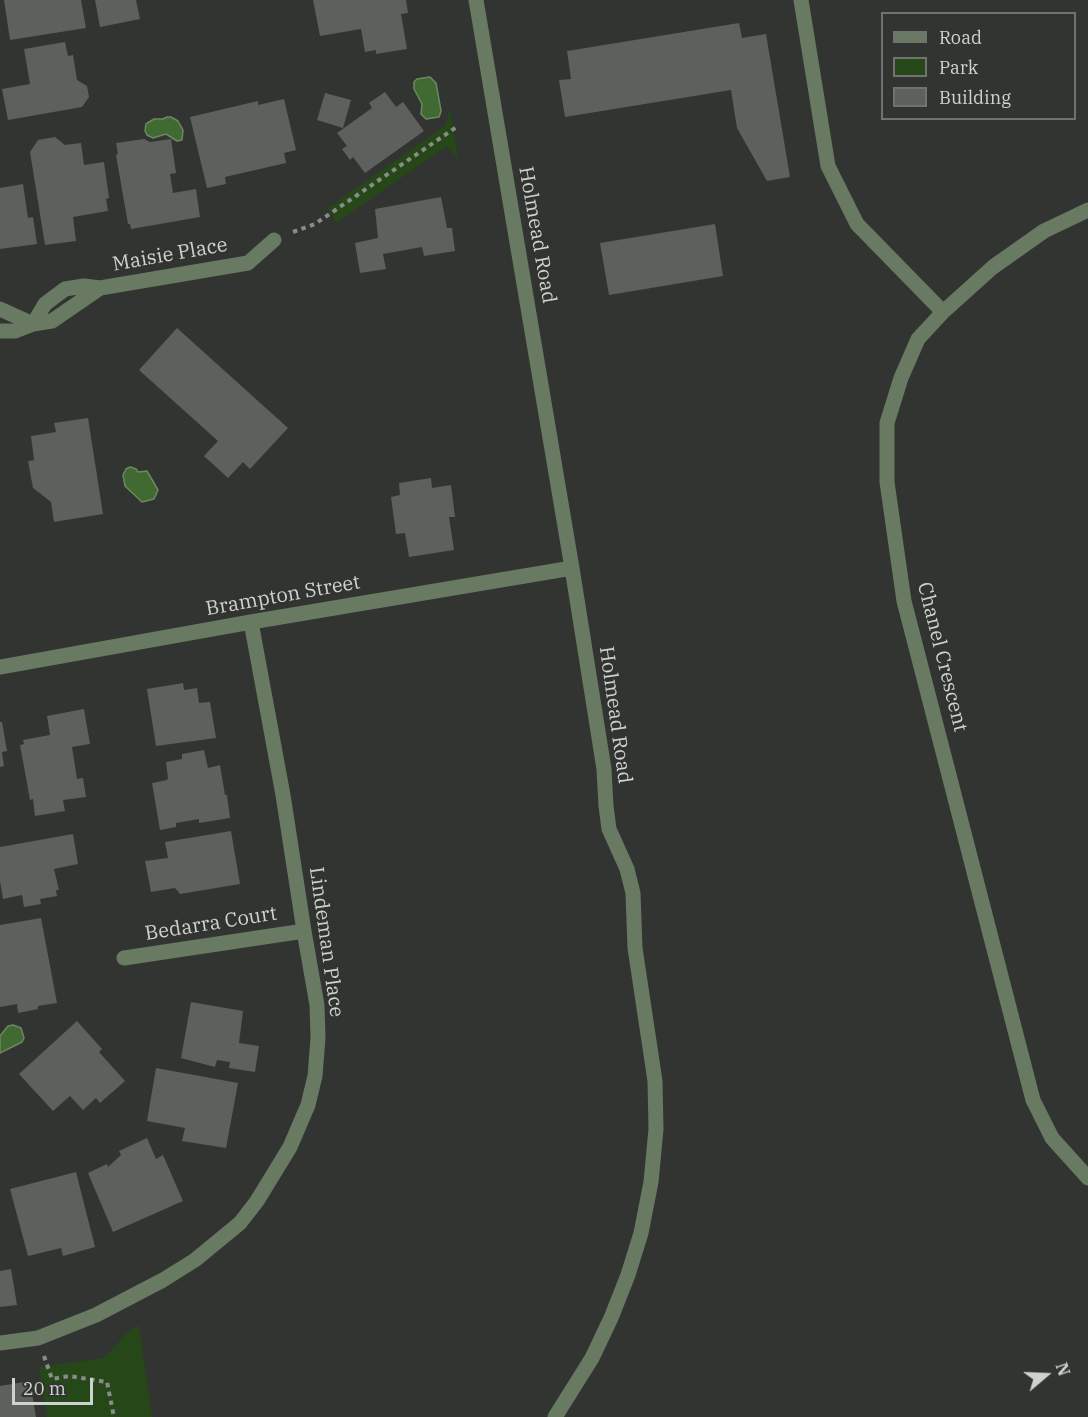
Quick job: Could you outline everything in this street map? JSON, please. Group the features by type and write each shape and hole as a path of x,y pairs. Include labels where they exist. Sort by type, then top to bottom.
{"street":[{"name":"Holmead Road","path":"476,0 572,568 604,769 609,829 627,868 633,893 635,948 655,1081 656,1129 651,1182 641,1233 628,1275 592,1359 555,1417"},
{"path":"801,0 828,166 857,224 943,312"},
{"name":"Chanel Crescent","path":"1088,210 1044,231 993,267 943,312 918,339 901,378 887,423 887,482 904,601 1033,1100 1052,1138 1088,1178"},
{"name":"Maisie Place","path":"0,331 15,331 33,324 52,321 100,288 248,263 274,240"},
{"path":"0,309 33,324"},
{"name":"Brampton Street","path":"0,667 572,568"},
{"name":"Lindeman Place","path":"0,1343 38,1338 96,1315 163,1280 216,1244 240,1223 257,1201 291,1147 308,1105 313,1086 318,1038 317,1005 283,795 251,622"},
{"name":"Bedarra Court","path":"124,958 304,931"}],"path":[{"path":"274,240 315,224 458,126"},
{"path":"38,1338 52,1379 69,1376 107,1382 114,1417"}],"green space":[{"path":"450,109 458,158 447,146 336,223 328,208 445,126"},
{"path":"139,1325 152,1417 47,1417 39,1367 104,1358 126,1334"}],"shaded area":[{"path":"430,77 436,83 441,111 439,117 426,119 421,114 422,104 414,89 414,82 417,79"},
{"path":"167,117 178,121 183,130 182,140 177,141 166,134 153,138 147,135 146,124 154,119"},
{"path":"130,467 138,472 147,471 158,490 154,499 142,502 125,486 123,475"},
{"path":"8,1026 21,1028 24,1038 22,1042 0,1053 0,1036"}],"building":[{"path":"4,0 81,0 86,28 10,40"},
{"path":"95,0 136,0 140,19 100,27"},
{"path":"313,0 406,0 408,13 401,14 407,49 376,54 376,50 365,52 361,29 320,36"},
{"path":"739,23 742,38 766,34 790,177 767,181 737,128 731,90 565,117 559,80 571,79 567,51"},
{"path":"65,42 68,56 73,55 77,80 87,86 89,97 82,107 8,120 2,89 30,84 24,49"},
{"path":"385,92 396,107 403,102 424,131 365,173 353,157 350,160 342,149 347,146 337,133 372,108 369,103"},
{"path":"325,93 351,100 343,128 317,120"},
{"path":"284,99 296,150 284,153 286,163 225,177 226,184 207,188 190,117 258,101 258,105"},
{"path":"55,137 65,145 81,143 84,165 104,162 109,198 106,199 108,211 73,217 76,241 45,245 30,152 38,140"},
{"path":"144,139 150,142 171,139 176,173 170,174 173,193 196,189 200,217 131,229 128,224 116,143"},
{"path":"23,184 28,218 33,217 37,244 0,249 0,188"},
{"path":"441,197 447,228 452,228 455,251 424,256 422,247 383,254 386,269 360,273 355,243 378,238 375,209"},
{"path":"715,224 723,276 609,295 600,243"},
{"path":"177,328 288,428 250,469 243,462 228,478 204,456 218,441 139,370"},
{"path":"88,418 103,514 54,522 51,502 33,488 28,461 34,460 31,436 56,432 54,423"},
{"path":"431,478 432,488 451,485 455,517 449,517 454,550 409,557 405,533 396,534 391,497 400,495 399,483"},
{"path":"183,683 184,690 197,688 199,703 210,702 216,738 156,746 147,689"},
{"path":"84,709 90,744 72,747 77,779 83,778 86,797 63,800 65,811 35,816 20,745 24,744 23,740 50,735 47,716"},
{"path":"0,722 2,722 7,751 2,752 4,766 0,767"},
{"path":"204,750 208,768 220,765 230,818 199,823 199,819 176,823 176,827 160,830 152,783 167,780 166,762 182,759 182,754"},
{"path":"231,831 240,884 180,894 175,888 151,892 145,861 168,858 165,842"},
{"path":"73,834 78,864 54,869 59,890 56,890 57,896 40,899 41,904 24,907 22,895 3,899 0,881 0,847"},
{"path":"41,918 57,1003 38,1006 38,1009 18,1013 17,1004 0,1007 0,925"},
{"path":"191,1002 243,1011 239,1043 259,1046 255,1072 229,1068 230,1062 217,1060 215,1067 181,1058"},
{"path":"77,1021 102,1049 99,1052 125,1081 100,1103 96,1098 83,1110 70,1096 53,1111 19,1074"},
{"path":"156,1068 238,1083 226,1148 182,1141 185,1128 147,1121"},
{"path":"147,1138 156,1159 163,1155 183,1201 113,1232 88,1173 107,1164 108,1167 121,1155 119,1151"},
{"path":"76,1172 95,1247 63,1256 61,1248 28,1256 10,1189"},
{"path":"11,1269 17,1305 0,1307 0,1271"},
{"path":"30,1381 36,1417 0,1417 0,1386"}]}
